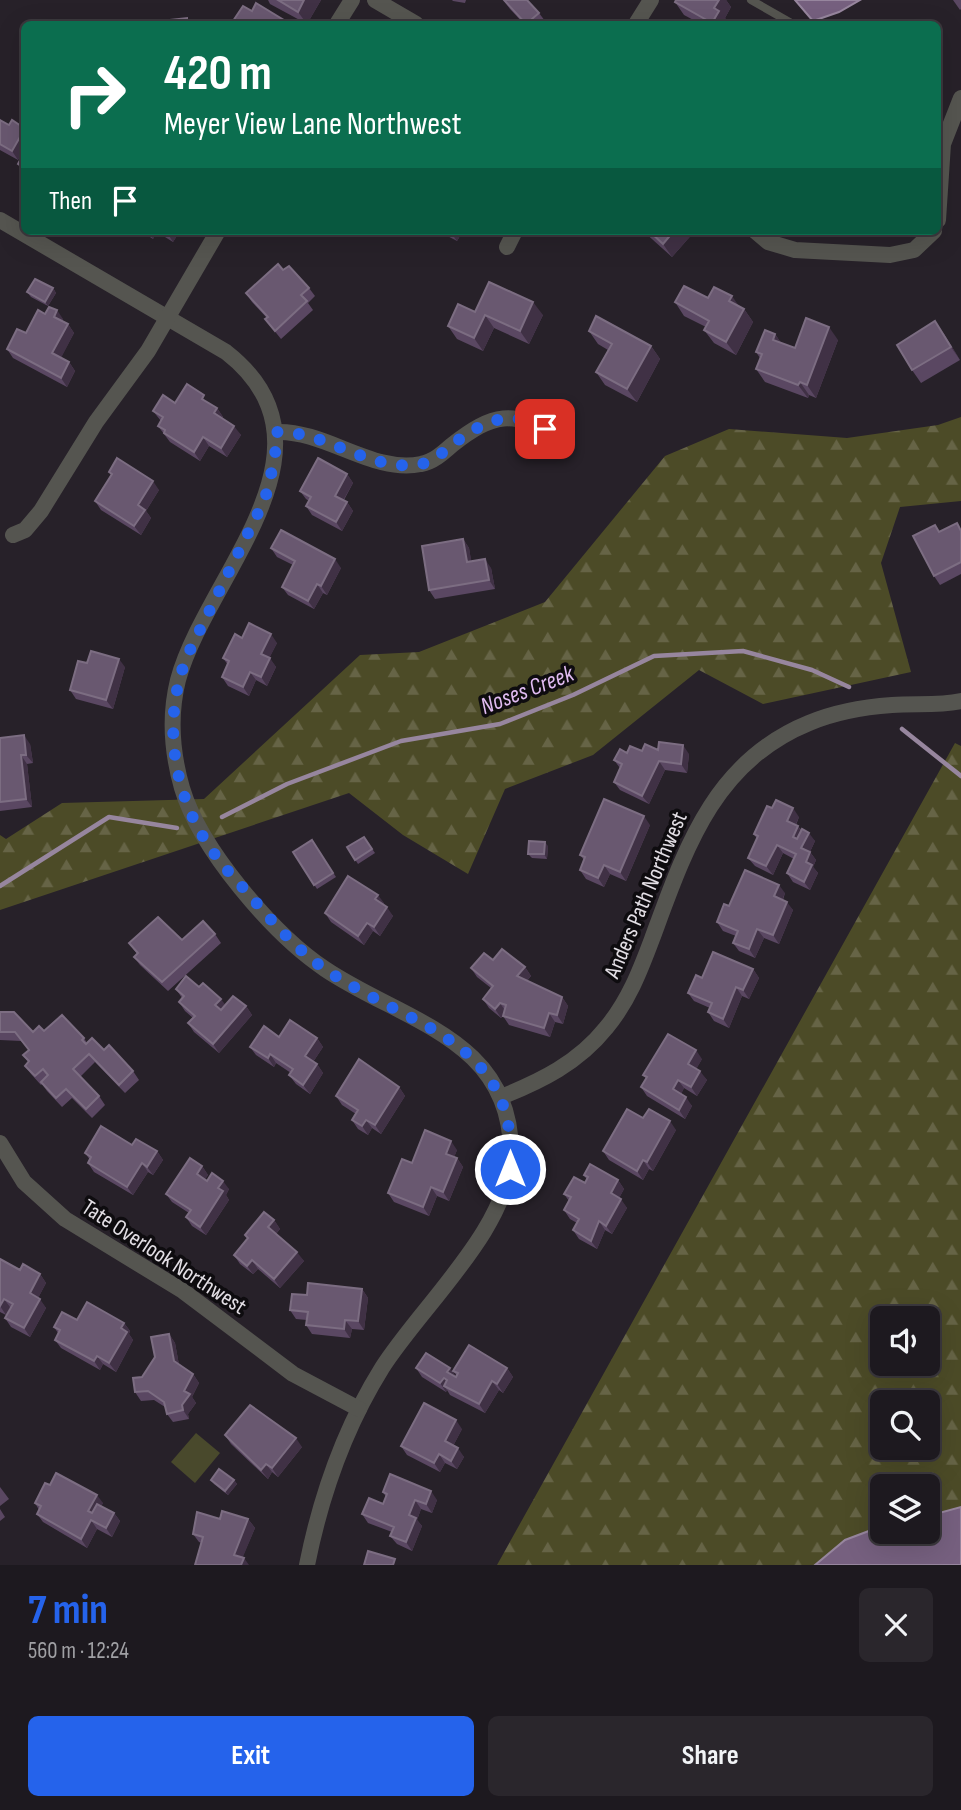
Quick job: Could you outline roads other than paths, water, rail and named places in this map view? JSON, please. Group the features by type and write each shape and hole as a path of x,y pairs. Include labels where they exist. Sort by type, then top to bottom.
{"street":[{"path":"339,21 352,0"},
{"path":"375,0 411,21"},
{"path":"637,21 651,0"},
{"path":"941,174 943,144 961,98"},
{"path":"0,220 21,232"},
{"path":"26,235 226,352 243,367 261,392 276,432 275,458 265,499 192,645 178,681 173,739 185,796 211,850 290,941 329,972 461,1047 491,1077 501,1097 511,1147 509,1178 503,1199 481,1236 395,1349 359,1409 327,1487 307,1565"},
{"path":"13,536 24,530 41,511 96,422 139,366 216,235"},
{"path":"507,247 513,235"},
{"path":"760,235 768,242 795,250 890,255 914,250 931,235"},
{"path":"276,432 319,439 380,461 407,465 428,462 474,429 504,417 523,418 557,437"},
{"name":"Anders Path Northwest","path":"501,1097 548,1077 570,1062 592,1044 615,1017 639,971 696,827 715,798 747,763 798,728 830,716 864,708 961,701"},
{"name":"Tate Overlook Northwest","path":"0,1143 24,1182 65,1219 177,1287 293,1374 359,1409"}],"lane":[{"path":"751,0 788,21"}],"waterway":[{"name":"Noses Creek","path":"222,817 287,784 401,741 500,724 573,695 654,656 743,651 812,670 849,687"},
{"name":"Noses Creek","path":"902,729 961,776"},
{"name":"Noses Creek","path":"0,886 109,817 177,828"}]}
